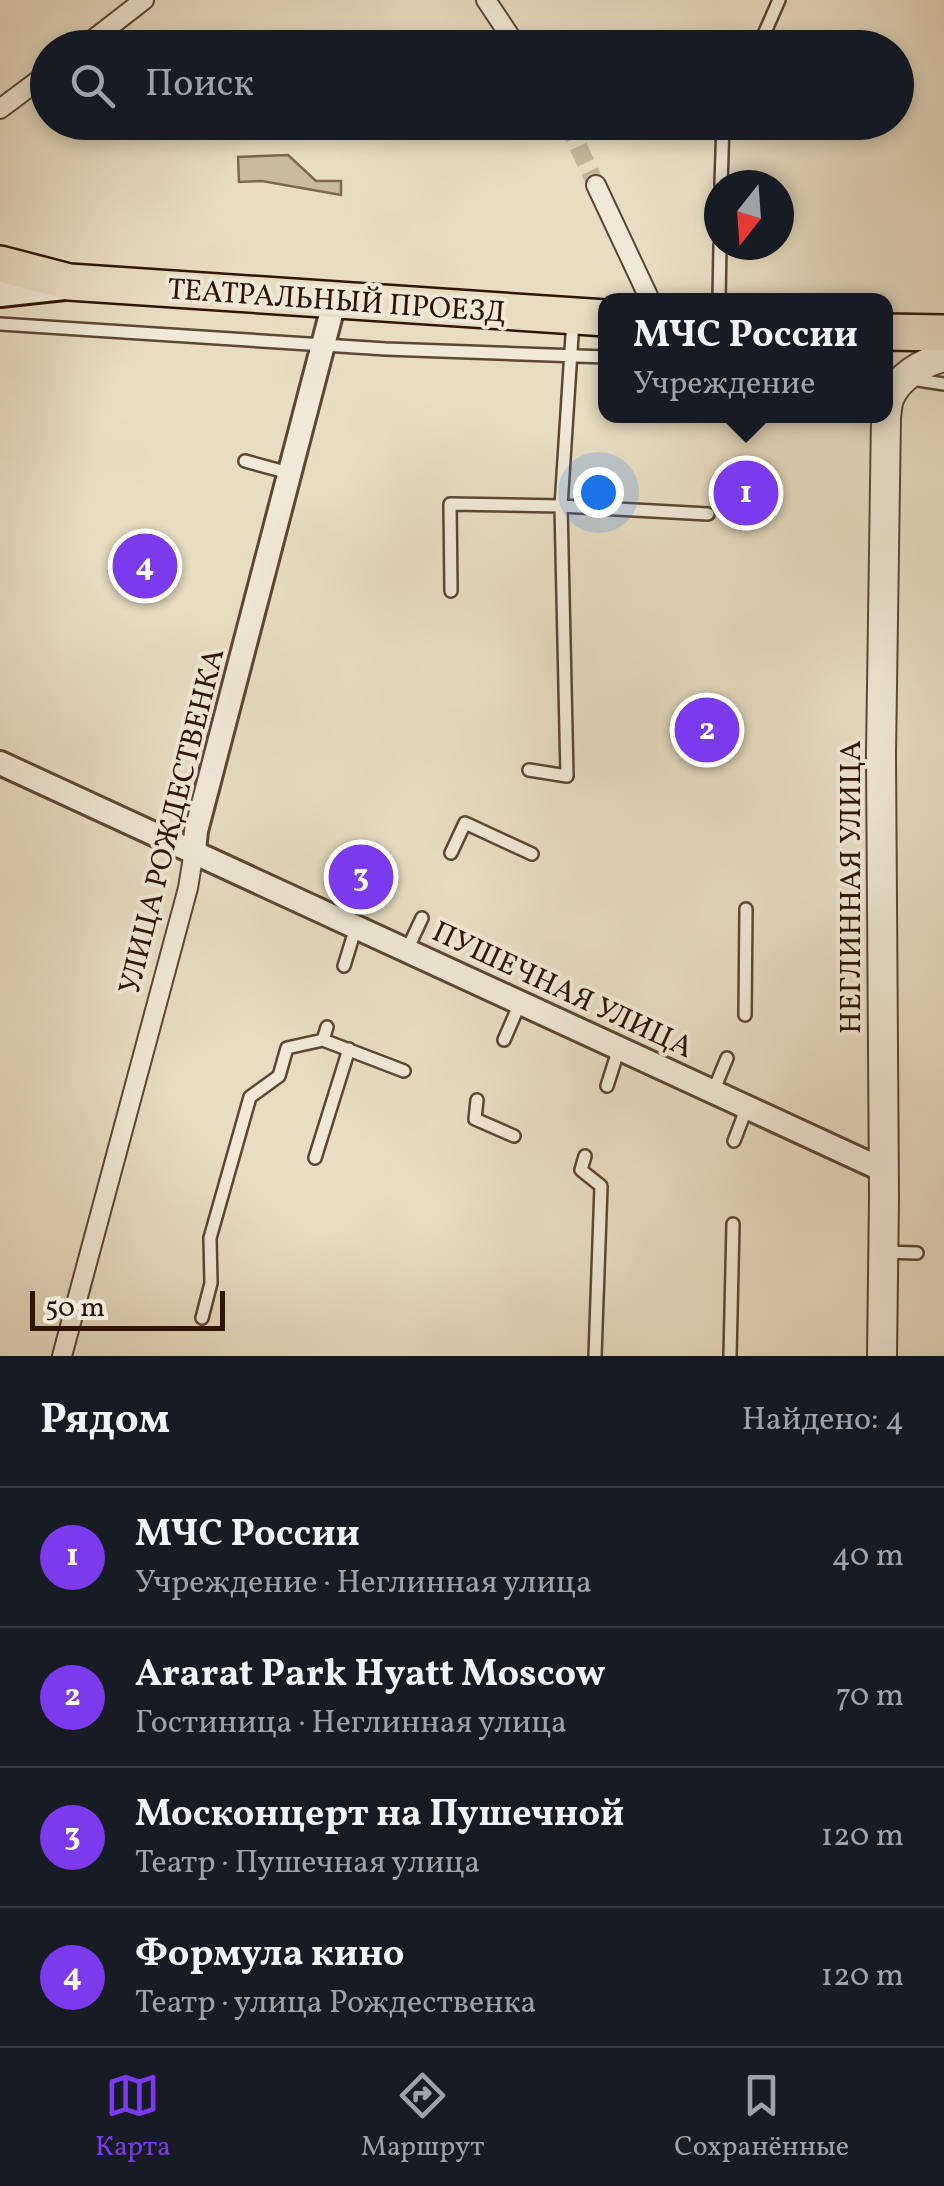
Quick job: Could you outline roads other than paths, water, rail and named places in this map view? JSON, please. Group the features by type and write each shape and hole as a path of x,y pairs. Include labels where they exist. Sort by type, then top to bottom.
{"main road":[{"name":"ТЕАТРАЛЬНЫЙ ПРОЕЗД","path":"0,264 69,282 590,317"},
{"path":"0,290 69,282"},
{"path":"893,332 944,333"}],"street":[{"path":"486,0 506,30"},
{"path":"104,30 138,3"},
{"path":"0,109 30,87"},
{"path":"596,185 647,293"},
{"name":"УЛИЦА РОЖДЕСТВЕНКА","path":"62,1356 183,906 196,831 335,299"},
{"path":"895,377 944,357"},
{"name":"НЕГЛИННАЯ УЛИЦА","path":"882,1356 881,809 886,423"},
{"name":"ПУШЕЧНАЯ УЛИЦА","path":"0,762 884,1170"}],"lane":[{"path":"766,30 780,0"},
{"path":"721,170 722,140"},
{"path":"719,293 720,260"},
{"path":"530,770 568,776 562,506 570,356 590,317"},
{"path":"0,324 323,345 598,357"},
{"path":"895,377 944,384"},
{"path":"245,461 290,473"},
{"path":"451,590 450,504 708,514"},
{"path":"451,854 465,823 532,854"},
{"path":"745,1015 746,909"},
{"path":"407,950 422,918"},
{"path":"344,966 356,927"},
{"path":"504,1040 520,1002"},
{"path":"202,1318 212,1283 210,1238 250,1097 279,1076 287,1048 325,1033 349,1049 404,1070"},
{"path":"607,1086 618,1048"},
{"path":"315,1158 349,1049"},
{"path":"713,1092 727,1058"},
{"path":"477,1100 475,1119 514,1136"},
{"path":"734,1141 747,1107"},
{"path":"585,1156 581,1170 601,1186 595,1356"},
{"path":"730,1356 732,1224"},
{"path":"883,1252 917,1253"}],"tunnel":[{"path":"575,140 596,185"}],"place":[{"name":"МЧС России","path":"746,493"},
{"name":"Формула кино","path":"145,566"},
{"name":"Ararat Park Hyatt Moscow","path":"707,730"},
{"name":"Москонцерт на Пушечной","path":"361,877"}]}
